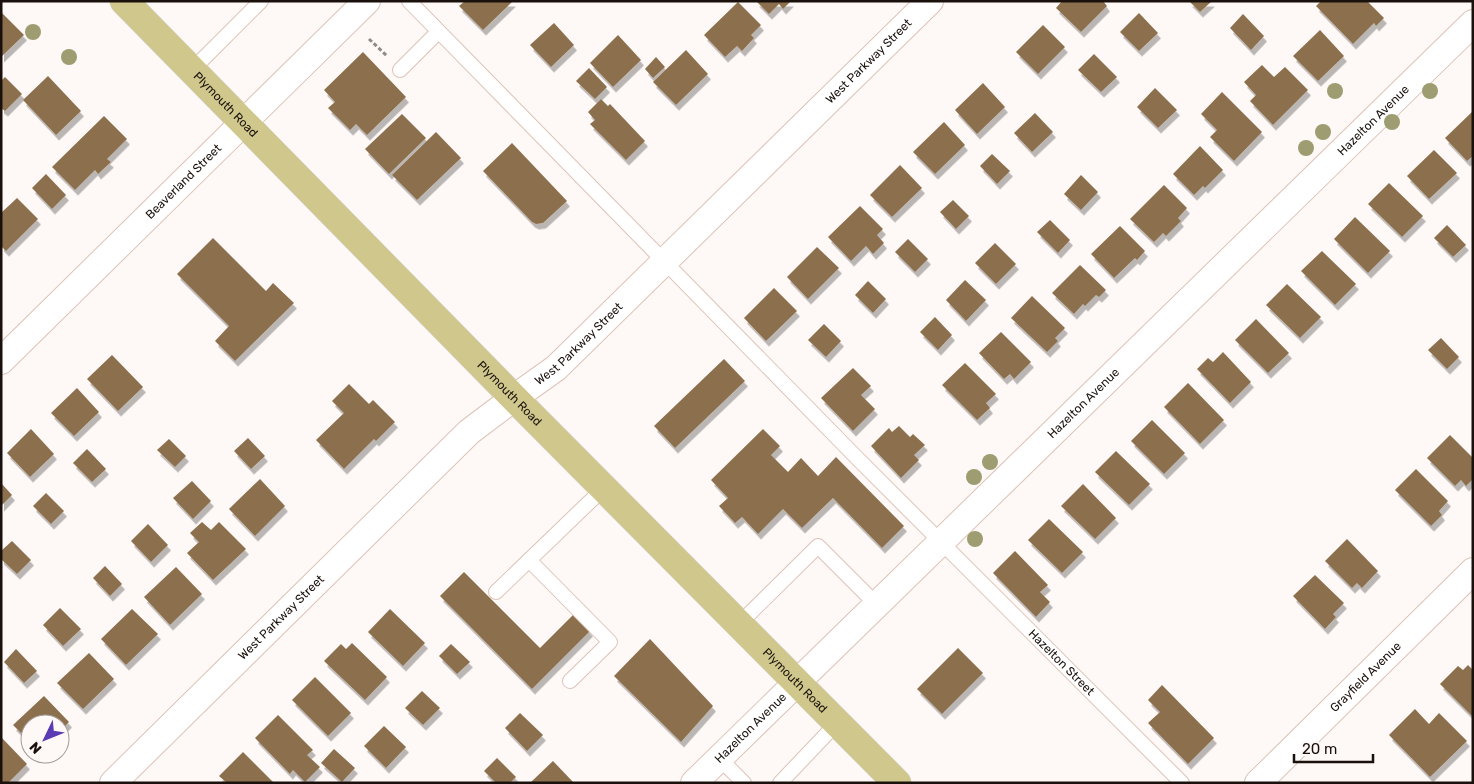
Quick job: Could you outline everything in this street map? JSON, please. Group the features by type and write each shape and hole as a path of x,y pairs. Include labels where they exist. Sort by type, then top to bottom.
{"main road":[{"name":"Plymouth Road","path":"124,1 514,398 897,783"}],"street":[{"name":"Beaverland Street","path":"1,361 367,1"},
{"name":"West Parkway Street","path":"113,783 469,432 556,368 930,1"},
{"name":"Hazelton Avenue","path":"694,783 1473,23"},
{"name":"Grayfield Avenue","path":"1258,783 1473,571"}],"lane":[{"path":"192,70 261,1"},
{"name":"Hazelton Street","path":"409,1 664,263 1182,783"},
{"path":"400,70 438,32"},
{"path":"496,592 604,488"},
{"path":"739,624 818,546 877,605"},
{"path":"530,560 610,642 570,681"},
{"path":"780,783 837,723"},
{"path":"719,758 744,783"}],"building":[{"path":"465,1 513,1 483,30 459,6"},
{"path":"756,1 791,1 783,9 779,4 769,14"},
{"path":"1062,1 1103,1 1107,6 1081,32 1056,8"},
{"path":"1189,1 1212,1 1200,12"},
{"path":"1321,1 1367,1 1384,18 1376,26 1374,23 1353,44 1316,6"},
{"path":"738,2 761,25 751,35 754,38 742,51 737,46 725,57 704,35"},
{"path":"1,12 24,35 1,57"},
{"path":"1139,13 1158,33 1139,51 1120,32"},
{"path":"1243,14 1264,36 1251,50 1230,28"},
{"path":"554,23 574,45 551,67 530,45"},
{"path":"1043,25 1065,47 1038,74 1016,52"},
{"path":"1320,30 1344,56 1318,81 1293,56"},
{"path":"618,35 641,60 613,87 590,63"},
{"path":"686,50 708,74 676,105 653,82"},
{"path":"363,52 406,97 367,135 356,124 350,130 328,108 335,102 324,90"},
{"path":"1094,54 1117,77 1101,92 1078,70"},
{"path":"656,57 665,67 653,78 645,69"},
{"path":"1262,65 1274,77 1285,67 1308,90 1273,125 1250,101 1256,95 1244,82"},
{"path":"589,68 607,87 595,99 576,81"},
{"path":"48,76 81,111 56,135 23,100"},
{"path":"5,77 22,94 5,111 1,108 1,81"},
{"path":"983,83 1005,107 977,134 955,110"},
{"path":"1155,88 1177,110 1158,128 1137,107"},
{"path":"1222,92 1262,132 1234,161 1210,137 1217,130 1201,114"},
{"path":"601,99 608,106 610,104 645,141 626,160 590,124 595,120 588,112"},
{"path":"1473,111 1473,156 1467,161 1445,138"},
{"path":"1035,113 1053,132 1032,152 1014,133"},
{"path":"402,114 426,138 389,174 365,149"},
{"path":"104,116 127,139 107,159 111,162 98,174 95,170 75,190 52,167"},
{"path":"944,122 965,145 935,174 913,152"},
{"path":"436,132 461,158 417,200 392,175"},
{"path":"512,143 567,201 543,223 536,224 532,222 483,171"},
{"path":"1200,146 1223,170 1205,188 1203,186 1194,195 1173,174"},
{"path":"1434,150 1457,173 1429,199 1407,176"},
{"path":"992,154 1010,171 997,184 980,166"},
{"path":"900,165 922,188 892,217 870,195"},
{"path":"46,174 66,195 52,209 32,188"},
{"path":"1081,175 1098,192 1081,210 1064,194"},
{"path":"1389,183 1423,216 1402,237 1368,204"},
{"path":"1164,185 1187,208 1178,218 1181,221 1166,236 1163,233 1154,242 1130,219"},
{"path":"17,198 38,219 6,251 1,246 1,213"},
{"path":"953,200 969,216 956,229 940,212"},
{"path":"860,206 883,229 877,235 884,243 873,254 866,246 851,261 828,237"},
{"path":"1355,217 1390,251 1368,273 1334,239"},
{"path":"1050,220 1070,240 1058,253 1037,232"},
{"path":"1447,225 1466,245 1453,257 1434,238"},
{"path":"1120,226 1145,251 1137,260 1135,258 1114,278 1091,254"},
{"path":"213,238 266,291 273,283 294,303 235,361 215,341 229,326 177,274"},
{"path":"908,239 928,259 915,272 895,252"},
{"path":"995,243 1016,264 996,284 975,263"},
{"path":"817,247 839,268 808,299 787,277"},
{"path":"1322,251 1356,284 1335,305 1301,271"},
{"path":"1080,265 1106,290 1099,297 1096,295 1085,306 1083,304 1074,314 1052,293"},
{"path":"965,280 986,300 966,321 946,300"},
{"path":"868,281 886,299 873,313 855,295"},
{"path":"1287,284 1321,317 1300,338 1266,305"},
{"path":"774,288 797,311 766,341 744,318"},
{"path":"1032,296 1065,328 1055,338 1058,341 1047,352 1011,318"},
{"path":"935,317 952,335 938,350 920,332"},
{"path":"1256,319 1289,353 1268,373 1235,340"},
{"path":"824,324 841,341 826,357 808,340"},
{"path":"1001,332 1031,362 1014,379 1010,374 1004,379 979,353"},
{"path":"1441,338 1459,357 1447,369 1428,350"},
{"path":"1223,352 1251,382 1230,403 1197,369 1208,358 1213,362"},
{"path":"112,355 143,387 118,411 87,379"},
{"path":"724,359 745,381 675,448 654,426"},
{"path":"965,363 996,394 986,403 990,408 977,420 942,385"},
{"path":"853,368 871,386 861,395 875,409 853,431 821,398"},
{"path":"1188,383 1224,420 1200,444 1164,407"},
{"path":"349,384 369,404 373,400 395,422 376,441 374,439 344,469 316,440 344,413 332,401"},
{"path":"77,388 99,412 74,436 51,413"},
{"path":"1152,420 1185,453 1164,474 1131,441"},
{"path":"899,426 910,437 913,434 925,445 914,455 919,460 901,478 871,446 889,428 892,432"},
{"path":"31,429 54,454 30,477 7,453"},
{"path":"763,429 780,446 771,455 788,472 801,458 818,476 836,457 904,526 882,548 833,498 802,528 783,509 758,534 742,517 735,523 719,506 728,498 711,480"},
{"path":"1450,435 1473,458 1473,479 1466,486 1461,480 1455,486 1427,458"},
{"path":"248,438 265,456 251,469 234,451"},
{"path":"169,439 186,456 175,467 157,450"},
{"path":"87,449 106,469 92,482 73,463"},
{"path":"1116,451 1150,484 1129,505 1095,472"},
{"path":"1416,469 1448,501 1439,511 1442,515 1431,526 1395,490"},
{"path":"260,479 285,506 255,536 229,509"},
{"path":"192,481 211,501 193,519 173,498"},
{"path":"1,483 12,495 1,506"},
{"path":"1083,484 1116,518 1095,539 1061,506"},
{"path":"46,493 64,511 51,524 33,506"},
{"path":"1049,519 1083,552 1062,573 1028,540"},
{"path":"202,522 211,530 219,522 246,549 213,580 187,553 199,542 190,533"},
{"path":"148,524 168,545 151,562 131,541"},
{"path":"1347,539 1378,571 1362,588 1357,583 1352,588 1325,561"},
{"path":"12,541 31,560 17,574 1,559 1,551"},
{"path":"1015,551 1048,585 1040,592 1050,602 1036,617 993,573"},
{"path":"105,566 122,584 110,596 93,578"},
{"path":"176,567 202,594 170,625 144,597"},
{"path":"464,572 540,648 574,614 590,631 532,689 440,596"},
{"path":"1315,575 1344,603 1333,614 1336,617 1325,629 1293,596"},
{"path":"60,608 81,629 63,646 43,625"},
{"path":"132,609 158,634 126,665 101,639"},
{"path":"390,609 425,643 403,666 368,632"},
{"path":"650,639 713,706 681,742 614,676"},
{"path":"352,643 387,677 365,700 324,661 341,644 346,649"},
{"path":"451,644 470,662 457,674 439,656"},
{"path":"958,648 983,673 942,714 917,689"},
{"path":"16,649 37,671 24,683 4,662"},
{"path":"89,653 114,679 83,709 57,683"},
{"path":"1468,665 1473,670 1473,717 1440,684 1458,666 1463,670"},
{"path":"315,677 351,713 328,736 292,700"},
{"path":"1162,685 1214,738 1188,764 1148,723 1160,712 1148,700"},
{"path":"422,691 440,708 423,725 405,708"},
{"path":"44,696 61,714 25,714"},
{"path":"1415,709 1429,724 1439,713 1467,741 1430,777 1389,735"},
{"path":"520,713 543,735 527,751 505,728"},
{"path":"278,715 313,750 307,755 320,767 305,782 293,770 290,774 255,738"},
{"path":"20,718 20,732 13,725"},
{"path":"384,726 406,747 386,768 364,746"},
{"path":"2,738 20,757 20,764 27,764 8,783 1,783"},
{"path":"334,749 355,768 342,782 321,763"},
{"path":"243,752 274,783 227,783 219,776"},
{"path":"497,758 516,777 510,783 496,783 484,771"},
{"path":"553,761 574,783 530,783"}]}
